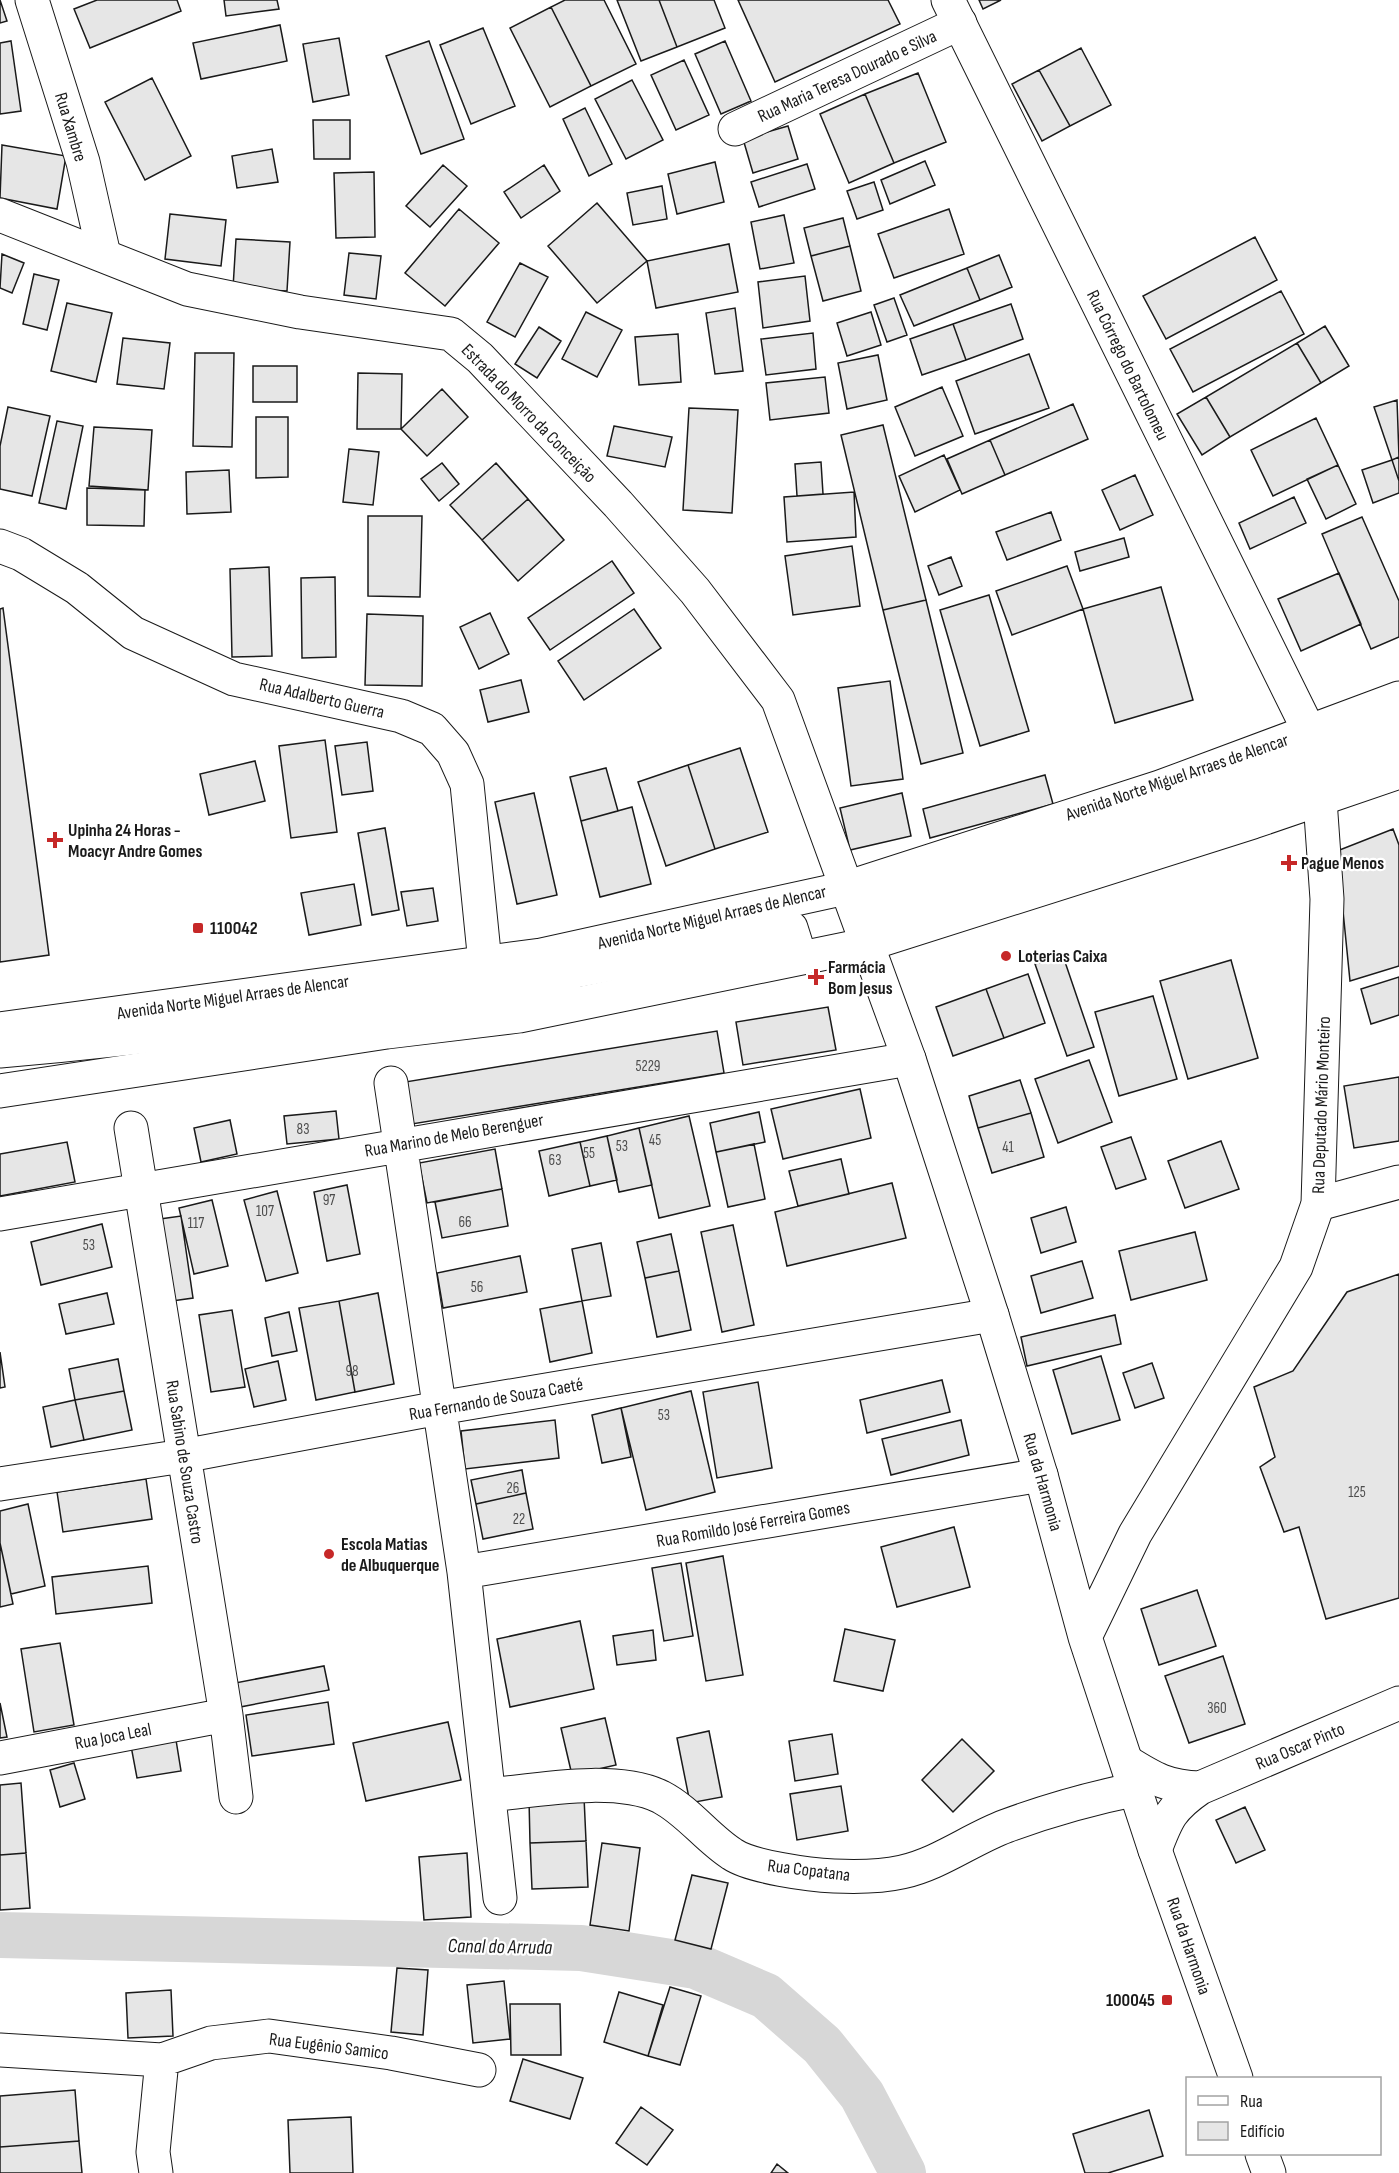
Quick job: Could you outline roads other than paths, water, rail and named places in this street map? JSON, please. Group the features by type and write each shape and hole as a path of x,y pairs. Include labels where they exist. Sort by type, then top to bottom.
{"street":[{"name":"Rua Xambre","path":"32,0 83,162 104,255"},
{"name":"Rua Maria Teresa Dourado e Silva","path":"735,129 954,12"},
{"name":"Rua Córrego do Bartolomeu","path":"954,12 1309,731"},
{"name":"Estrada do Morro da Conceição","path":"0,215 187,289 300,312 451,334 480,358 618,504 695,591 778,700 859,892"},
{"name":"Rua Adalberto Guerra","path":"0,546 21,554 77,588 133,633 234,679 400,716 432,729 453,753 467,784 485,963"},
{"name":"Avenida Norte Miguel Arraes de Alencar","path":"0,1029 541,955 859,892 1160,787 1399,698"},
{"path":"1399,723 1332,750 1337,773 1399,752"},
{"name":"Rua Deputado Mário Monteiro","path":"1085,1637 1135,1534 1296,1267 1318,1204 1327,899 1320,800 1309,731"},
{"path":"1288,766 1296,793 874,920 859,892 1068,846 1288,766"},
{"path":"0,1091 387,1032 519,1016 865,945 1320,800 1399,772"},
{"name":"Rua da Harmonia","path":"859,892 865,945 909,1059 1041,1475 1085,1637 1155,1850 1235,2077"},
{"path":"0,1051 143,1039 312,1015 635,961 791,928 797,947 523,998 0,1077"},
{"name":"Rua Marino de Melo Berenguer","path":"0,1214 399,1144 909,1059"},
{"path":"391,1083 464,1572 500,1898"},
{"name":"Rua Sabino de Souza Castro","path":"130,1128 142,1188 226,1714 237,1797"},
{"path":"1318,1204 1399,1182"},
{"name":"Rua Fernando de Souza Caeté","path":"0,1485 183,1456 439,1408 992,1315"},
{"name":"Rua Romildo José Ferreira Gomes","path":"464,1572 1041,1475"},
{"name":"Rua Oscar Pinto","path":"1155,1850 1176,1805 1200,1788 1399,1703"},
{"name":"Rua Joca Leal","path":"0,1758 226,1714"},
{"name":"Rua Copatana","path":"490,1796 577,1785 645,1791 672,1804 733,1855 749,1862 817,1874 863,1877 902,1872 926,1864 1004,1827 1083,1800 1132,1775"},
{"name":"Rua Oscar Pinto","path":"1132,1775 1153,1779 1173,1787 1200,1788"},
{"name":"Rua Eugênio Samico","path":"0,2050 162,2060 211,2043 269,2036 391,2052 479,2070"},
{"path":"156,2173 153,2152 162,2060"},
{"path":"1262,2155 1269,2173"}],"waterway":[{"name":"Canal do Arruda","path":"0,1935 581,1948 696,1966 766,1996 822,2045 862,2095 903,2173"}],"place":[{"name":"Upinha 24 Horas - Moacyr Andre Gomes","path":"55,840"},
{"name":"Pague Menos","path":"1289,863"},
{"name":"110042","path":"198,928"},
{"name":"Loterias Caixa","path":"1006,956"},
{"name":"Farmácia Bom Jesus","path":"816,977"},
{"name":"Escola Matias de Albuquerque","path":"329,1554"},
{"name":"100045","path":"1167,2000"}]}
